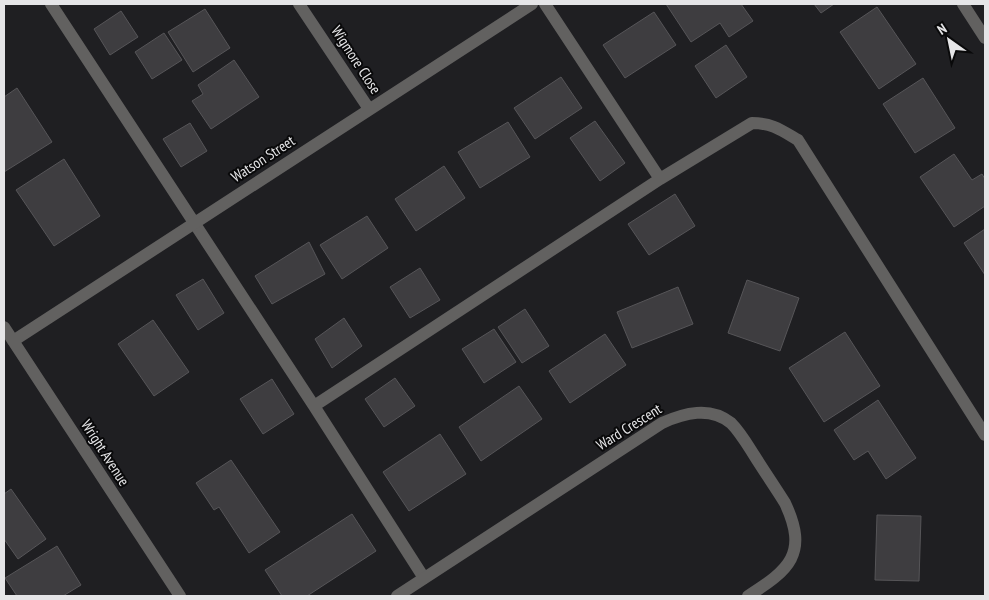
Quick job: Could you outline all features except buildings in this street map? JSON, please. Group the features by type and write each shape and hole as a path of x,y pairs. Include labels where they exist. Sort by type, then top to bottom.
{"street":[{"path":"51,4 424,578"},
{"name":"Wigmore Close","path":"300,4 369,109"},
{"name":"Watson Street","path":"13,341 532,4"},
{"path":"545,4 660,179"},
{"path":"963,4 985,38"},
{"path":"314,406 660,179 752,122 767,123 798,140 985,435"},
{"name":"Wright Avenue","path":"4,327 180,596"},
{"name":"Ward Crescent","path":"397,596 662,424 677,416 692,413 708,413 720,416 732,424 785,503 793,524 795,548 792,559 776,578 748,596"}]}
